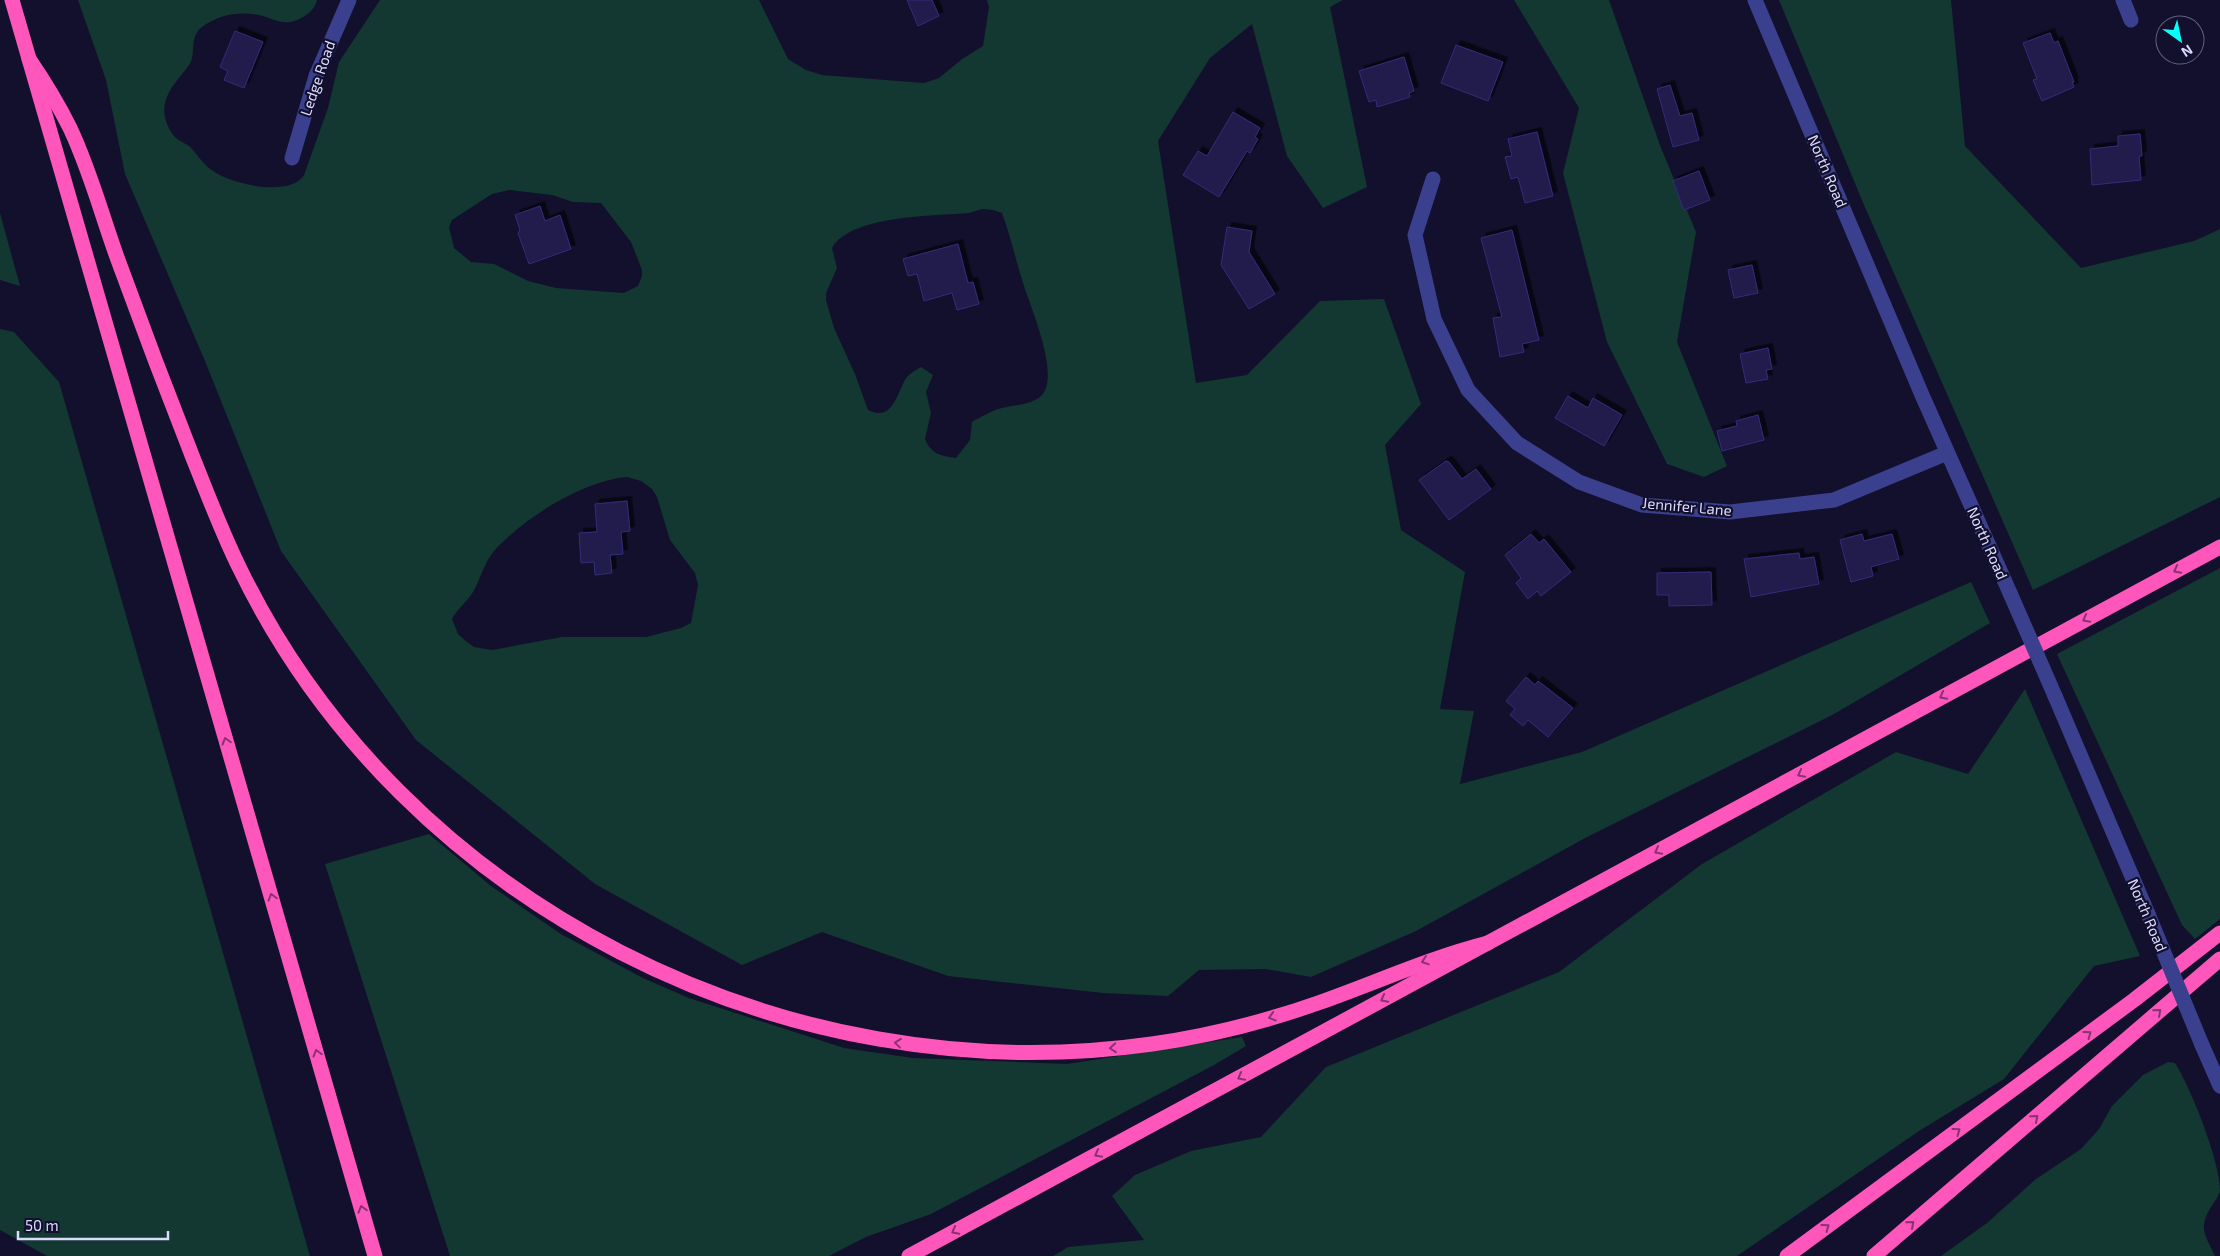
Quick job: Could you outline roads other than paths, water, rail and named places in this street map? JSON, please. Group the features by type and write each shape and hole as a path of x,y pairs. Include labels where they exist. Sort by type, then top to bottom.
{"highway":[{"path":"12,0 376,1256"},
{"path":"29,59 57,103 74,137 146,335 211,504 241,572 274,630 325,706 370,760 403,794 479,862 555,916 607,946 660,972 720,997 778,1017 834,1032 887,1042 928,1047 997,1051 1099,1050 1152,1044 1203,1035 1301,1009 1410,966 1488,943"},
{"path":"909,1256 2220,547"},
{"path":"1787,1256 2126,1006 2220,933"},
{"path":"1874,1256 2220,959"}],"street":[{"name":"Ledge Road","path":"292,158 316,76 348,0"},
{"name":"North Road","path":"1756,0 1947,452 2055,696 2220,1086"},
{"path":"2123,0 2132,20"},
{"name":"Jennifer Lane","path":"1433,179 1415,235 1434,319 1468,390 1517,443 1580,482 1642,505 1730,512 1834,500 1947,452"}]}
